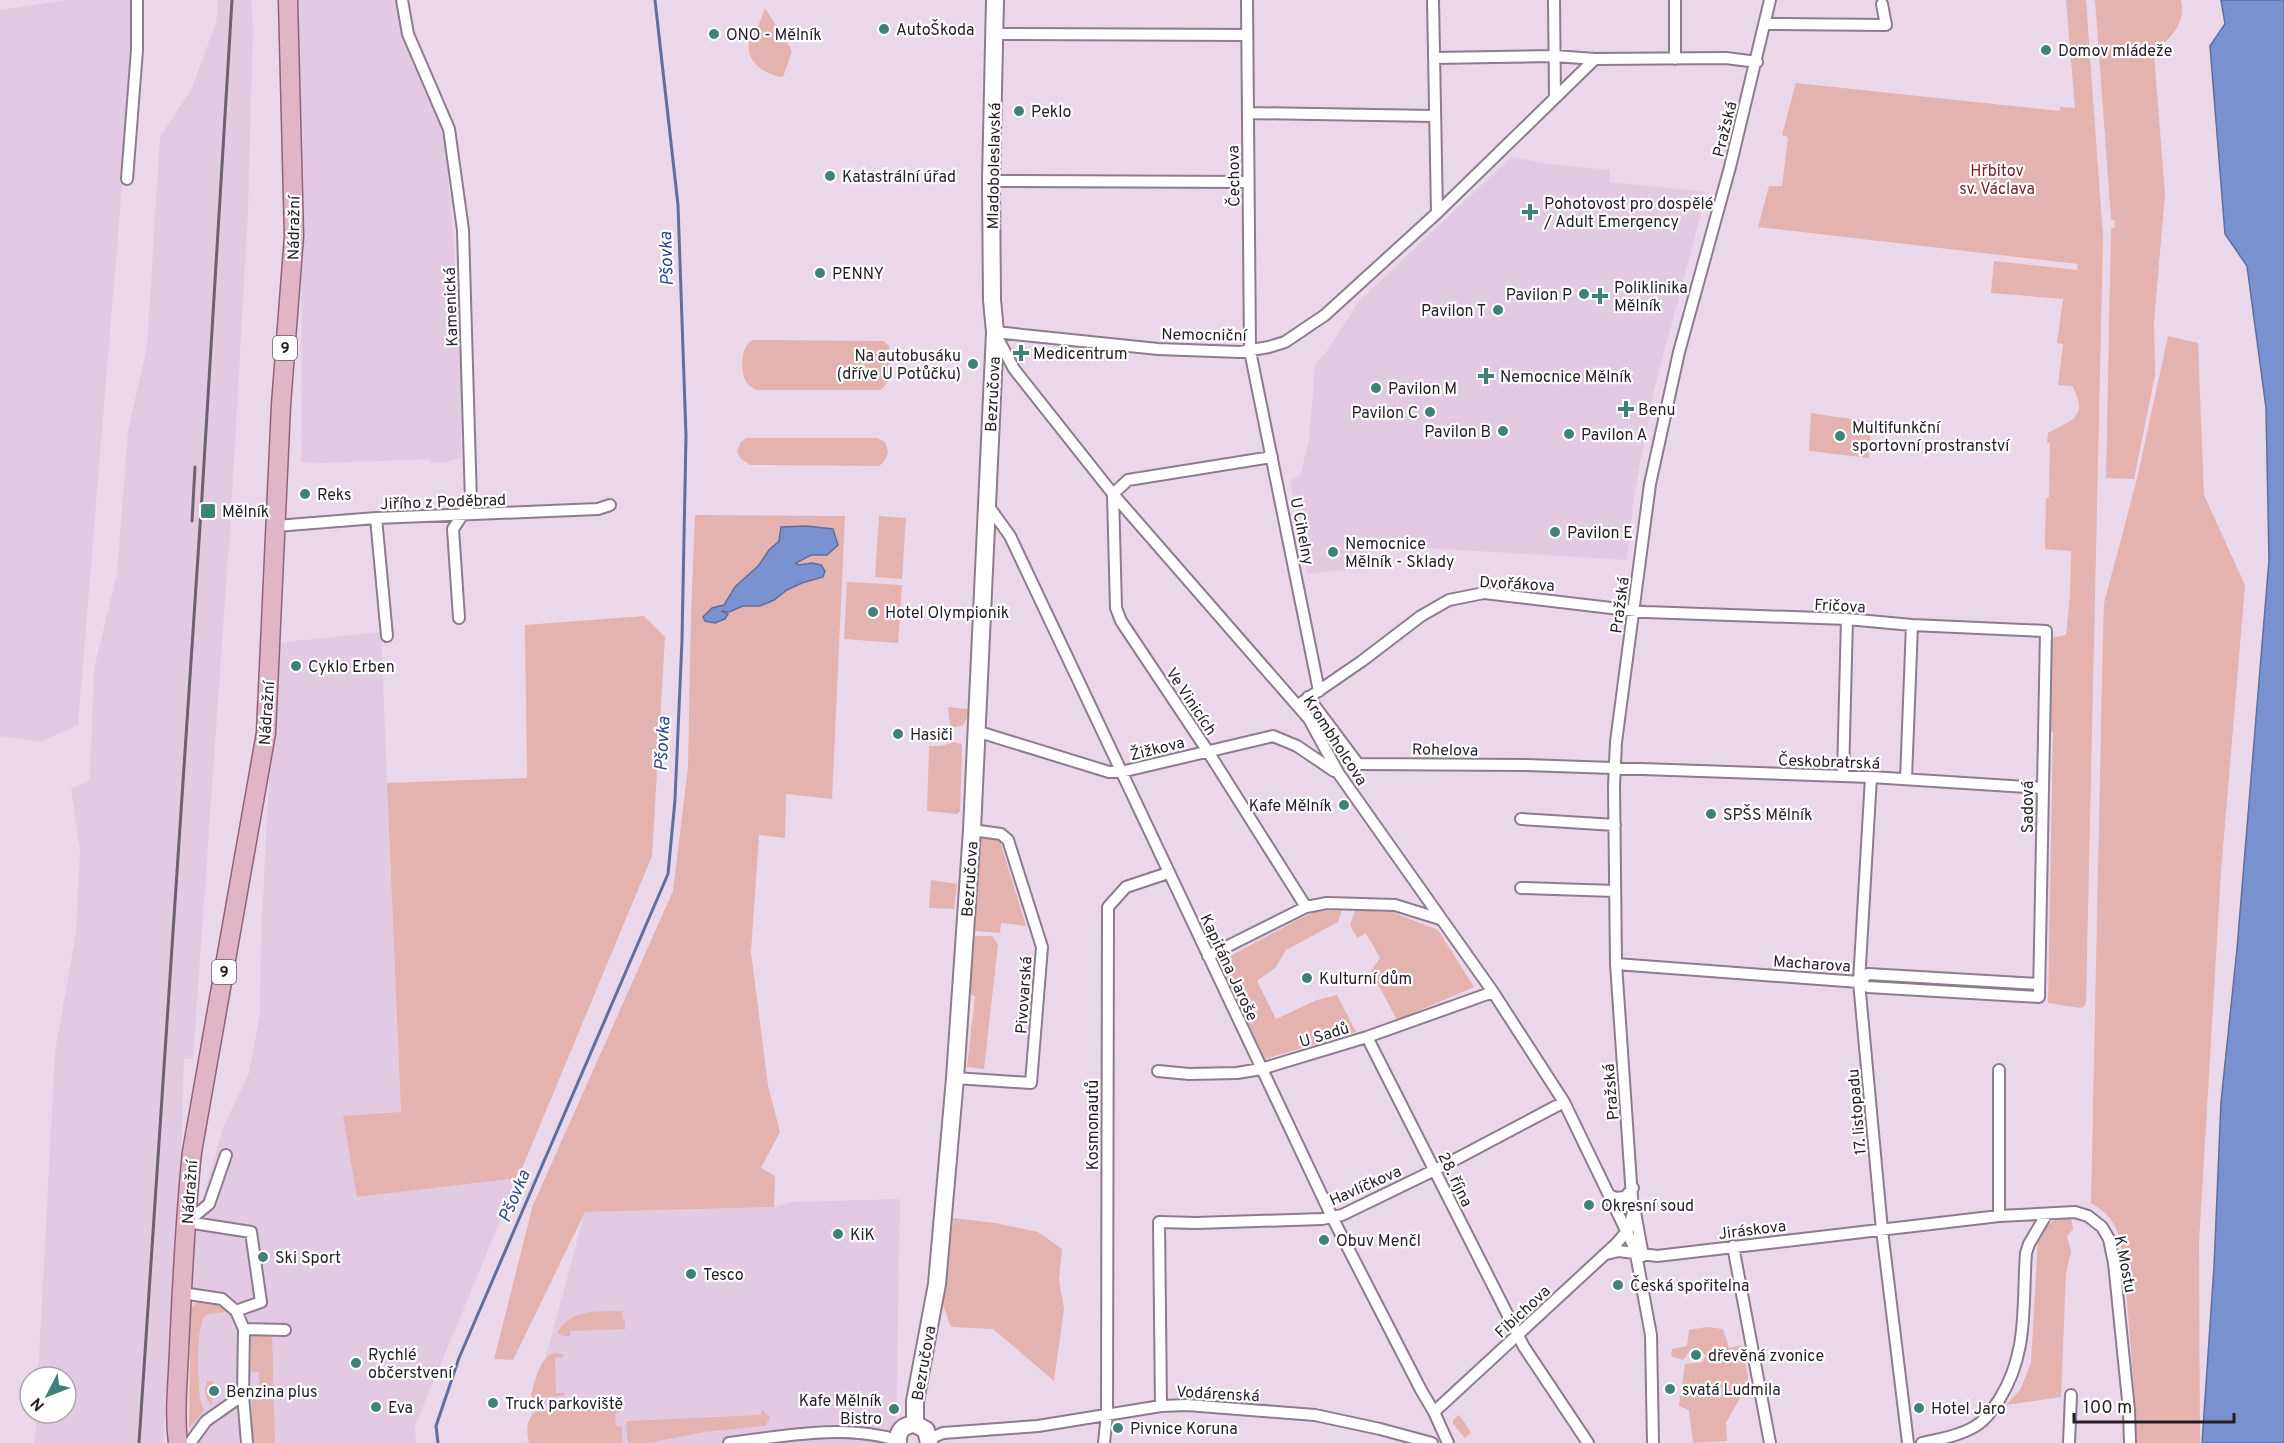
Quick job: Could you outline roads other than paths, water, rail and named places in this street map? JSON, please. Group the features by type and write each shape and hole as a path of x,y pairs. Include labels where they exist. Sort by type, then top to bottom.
{"main road":[{"name":"Nádražní","path":"175,1443 192,1152 266,733 281,405 294,236 288,0"}],"street":[{"path":"127,179 137,50 137,0"},
{"name":"Kamenická","path":"402,0 408,34 449,129 463,230 471,502 453,529 459,618"},
{"name":"Mladoboleslavská","path":"995,0 991,181 992,300 995,332"},
{"name":"Čechova","path":"1246,0 1250,351"},
{"path":"1432,0 1437,213"},
{"path":"1554,0 1555,98"},
{"path":"1675,0 1675,59"},
{"name":"Pražská","path":"1641,1272 1635,1254 1634,1203 1616,964 1616,742 1650,484 1679,352 1757,62 1770,0"},
{"path":"1765,24 1886,25 1882,4"},
{"path":"994,34 1247,35"},
{"path":"1434,58 1554,56 1595,59 1726,58 1757,62"},
{"name":"Nemocniční","path":"995,332 1158,349 1250,351 1285,342 1325,315 1437,213 1595,59"},
{"path":"1248,113 1434,116"},
{"path":"991,181 1248,182"},
{"name":"Krombholcova","path":"995,332 1014,369 1113,494 1309,719 1339,774 1493,992 1564,1101 1628,1230"},
{"name":"Bezručova","path":"915,1424 917,1392 936,1284 955,1078 983,632 995,332"},
{"name":"U Cihelny","path":"1250,351 1319,691"},
{"path":"1113,494 1128,480 1272,457"},
{"name":"Ve Vinicích","path":"1113,494 1116,608 1121,621 1207,750 1306,908"},
{"name":"Kapitána Jaroše","path":"987,504 1010,536 1332,1217 1448,1443"},
{"name":"Jiřího z Poděbrad","path":"276,526 376,518 598,510 610,505"},
{"path":"376,518 387,636"},
{"name":"Dvořákova","path":"1319,691 1421,616 1449,600 1484,593 1633,610"},
{"name":"Fričova","path":"1633,610 1847,619 1912,625 2046,631"},
{"path":"1843,776 1847,619"},
{"path":"1906,779 1912,625"},
{"name":"Sadová","path":"1859,982 1868,987 2039,997 2046,631"},
{"path":"1298,705 1319,691"},
{"name":"Rohelova","path":"1308,697 1358,764 1615,768"},
{"name":"Žižkova","path":"976,731 1109,772 1121,772 1273,736 1297,746 1339,774"},
{"name":"Českobratrská","path":"1615,768 1871,777 2042,788"},
{"name":"17. listopadu","path":"1871,777 1859,982 1882,1230 1908,1443"},
{"path":"1521,819 1615,825"},
{"name":"Pivovarská","path":"955,1078 1031,1083 1042,947 1008,840 1001,834 972,830"},
{"name":"Kosmonautů","path":"1104,1443 1107,1414 1108,907 1126,887 1168,873"},
{"path":"1521,888 1615,891"},
{"path":"1208,956 1306,908 1327,903 1395,905 1440,919 1438,916"},
{"name":"Macharova","path":"1616,964 1859,982 1868,974 2039,984"},
{"name":"U Sadů","path":"1158,1071 1189,1074 1237,1073 1262,1069 1367,1037 1493,992"},
{"name":"28. října","path":"1367,1037 1518,1335 1588,1443"},
{"path":"1999,1070 1999,1216"},
{"name":"Havlíčkova","path":"1161,1406 1159,1222 1196,1223 1342,1215 1434,1170 1564,1101"},
{"path":"187,1222 209,1204 226,1155"},
{"path":"1609,1195 1621,1198 1628,1195 1633,1188"},
{"name":"Pražská","path":"1634,1203 1628,1230 1641,1272 1651,1335 1653,1439"},
{"name":"K Mostu","path":"1999,1216 2075,1212 2088,1216 2102,1227 2109,1239 2114,1263 2129,1410 2130,1443"},
{"path":"1922,1443 1954,1440 1977,1425 1991,1412 2005,1390 2017,1365 2022,1338 2026,1253 2046,1215"},
{"name":"Jiráskova","path":"1635,1254 1658,1256 1999,1216"},
{"path":"187,1222 251,1232 261,1302 236,1311"},
{"name":"Fibichova","path":"1434,1412 1606,1254 1628,1230"},
{"path":"1733,1246 1770,1443"},
{"path":"1606,1254 1619,1251 1635,1254"},
{"path":"182,1293 222,1299 236,1311 244,1329 243,1395 247,1443"},
{"path":"244,1329 285,1330"},
{"path":"190,1443 206,1421 243,1395"},
{"path":"2069,1443 2071,1395"},
{"name":"Vodárenská","path":"929,1441 944,1433 961,1437 1161,1406 1187,1405 1315,1415 1432,1443"},
{"name":"Bezručova","path":"897,1442 898,1435 904,1426 915,1424 926,1430 929,1441"},
{"path":"729,1443 838,1431 881,1436 897,1442"},
{"path":"1641,1443 1653,1439"}],"water":[{"path":"2221,0 2284,0 2284,1443 2202,1443 2214,1267 2221,1102 2237,949 2269,560 2266,408 2247,266 2225,234 2210,46 2225,24"},
{"path":"806,526 833,529 838,545 827,555 811,555 796,563 821,565 825,571 823,577 802,583 760,606 743,606 729,612 721,611 728,614 725,619 715,623 705,621 703,617 712,608 724,605 735,587 759,565 769,550 779,541 781,527"}],"waterway":[{"name":"Pšovka","path":"438,1443 436,1426 459,1358 668,874 675,800 682,640 686,436 678,205 655,0"}],"railway":[{"path":"139,1443 202,496 232,0"},
{"path":"192,521 195,467"}],"place":[{"name":"AutoŠkoda","path":"884,29"},
{"name":"ONO - Mělník","path":"714,34"},
{"name":"Domov mládeže","path":"2046,50"},
{"name":"Peklo","path":"1019,111"},
{"name":"Katastrální úřad","path":"830,176"},
{"name":"Pohotovost pro dospělé / Adult Emergency","path":"1530,212"},
{"name":"PENNY","path":"820,273"},
{"name":"Pavilon P","path":"1584,294"},
{"name":"Poliklinika Mělník","path":"1600,296"},
{"name":"Pavilon T","path":"1498,310"},
{"name":"Medicentrum","path":"1021,353"},
{"name":"Na autobusáku (dříve U Potůčku)","path":"973,364"},
{"name":"Nemocnice Mělník","path":"1486,376"},
{"name":"Pavilon M","path":"1376,388"},
{"name":"Benu","path":"1626,409"},
{"name":"Pavilon C","path":"1430,412"},
{"name":"Pavilon B","path":"1503,431"},
{"name":"Pavilon A","path":"1569,434"},
{"name":"Multifunkční sportovní prostranství","path":"1840,436"},
{"name":"Reks","path":"305,494"},
{"name":"Mělník","path":"208,511"},
{"name":"Pavilon E","path":"1555,532"},
{"name":"Nemocnice Mělník - Sklady","path":"1333,552"},
{"name":"Hotel Olympionik","path":"873,612"},
{"name":"Cyklo Erben","path":"296,666"},
{"name":"Hasiči","path":"898,734"},
{"name":"Kafe Mělník","path":"1344,805"},
{"name":"SPŠS Mělník","path":"1711,814"},
{"name":"Kulturní dům","path":"1307,978"},
{"name":"Okresní soud","path":"1589,1205"},
{"name":"KiK","path":"838,1234"},
{"name":"Obuv Menčl","path":"1324,1240"},
{"name":"Ski Sport","path":"263,1257"},
{"name":"Tesco","path":"691,1274"},
{"name":"Česká spořitelna","path":"1618,1285"},
{"name":"dřevěná zvonice","path":"1696,1355"},
{"name":"Rychlé občerstvení","path":"356,1363"},
{"name":"svatá Ludmila","path":"1670,1389"},
{"name":"Benzina plus","path":"214,1391"},
{"name":"Truck parkoviště","path":"493,1403"},
{"name":"Eva","path":"376,1407"},
{"name":"Hotel Jaro","path":"1919,1408"},
{"name":"Kafe Mělník Bistro","path":"894,1409"},
{"name":"Pivnice Koruna","path":"1118,1428"}],"park label":[{"name":"Hřbitov sv. Václava","path":"1997,179"}]}
